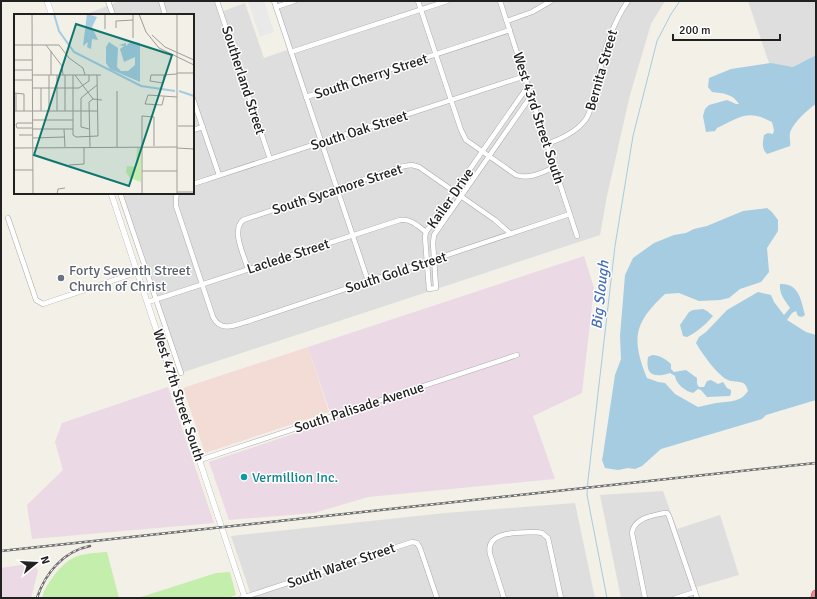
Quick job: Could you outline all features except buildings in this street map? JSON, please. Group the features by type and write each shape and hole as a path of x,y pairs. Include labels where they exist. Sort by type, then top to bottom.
{"highway":[{"path":"815,598 816,594"}],"street":[{"path":"47,1 52,14"},
{"path":"108,1 113,14"},
{"path":"161,1 165,14"},
{"name":"Southerland Street","path":"217,1 270,159"},
{"path":"274,1 368,281"},
{"path":"276,7 294,1"},
{"path":"418,1 463,135 466,140 520,177 531,176 555,167"},
{"path":"291,52 447,1"},
{"name":"West 43rd Street South","path":"500,1 577,236"},
{"path":"507,21 532,12 551,1"},
{"name":"Bernita Street","path":"547,144 564,137 586,120 591,106 605,47 616,21 628,1"},
{"name":"South Cherry Street","path":"306,97 510,30"},
{"name":"South Oak Street","path":"194,184 525,76"},
{"name":"Kailer Drive","path":"528,86 426,232 425,237 429,289 436,288 434,235 531,96"},
{"path":"194,101 219,176"},
{"path":"194,130 202,127"},
{"name":"South Sycamore Street","path":"248,269 237,234 241,222 247,218 412,165 419,167 461,196 511,234"},
{"name":"West 47th Street South","path":"111,194 200,460 244,598"},
{"path":"120,194 181,373"},
{"path":"177,194 175,202 176,206 202,284"},
{"name":"South Gold Street","path":"202,284 215,322 222,326 232,326 570,214"},
{"path":"8,218 32,291 36,300 40,303 43,304 138,272"},
{"name":"Laclede Street","path":"148,302 402,220 411,221 426,232"},
{"name":"South Palisade Avenue","path":"200,460 517,355"},
{"path":"645,598 632,533 633,527 635,524 646,518 664,513 667,513 669,516 697,598"},
{"path":"504,598 491,558 489,547 493,539 498,536 540,532 548,538 561,598"},
{"name":"South Water Street","path":"244,598 412,542 417,543 420,548 437,598"},
{"path":"676,598 695,592"}],"shaded area":[{"path":"120,1 217,1 221,12 245,3 264,58 290,49 274,1 665,1 651,24 630,95 607,196 600,235 181,373 120,194 194,194 194,14 87,14"},
{"path":"248,1 264,1 274,32 260,37"},
{"path":"748,1 816,1 816,55 793,67 769,63"},
{"path":"584,256 594,288 582,393 533,416 555,479 368,497 314,513 229,520 209,462 333,421 308,347"},
{"path":"308,347 329,412 205,453 183,388"},
{"path":"168,387 214,523 32,539 27,505 63,470 55,442 62,423"},
{"path":"663,491 677,529 720,515 739,575 697,587 698,598 621,598 600,495"},
{"path":"575,503 595,598 252,598 231,536 445,513"},
{"path":"34,563 38,571 31,598 1,598 1,568"}],"green space":[{"path":"107,552 119,598 42,598 50,581 68,561 81,555"},
{"path":"230,572 236,595 228,598 138,598 216,573"}],"water":[{"path":"816,55 816,104 797,121 791,129 790,146 767,154 763,147 763,140 764,135 768,133 773,134 774,130 772,122 757,116 744,116 717,128 715,131 706,132 703,116 705,109 709,105 727,100 739,104 731,96 712,92 708,87 709,78 731,69 771,63 793,67"},
{"path":"767,208 778,220 778,231 767,248 769,272 761,282 740,289 729,298 720,300 699,301 679,293 665,294 647,314 641,323 638,332 637,341 642,364 647,378 665,383 675,394 698,407 738,400 748,391 745,384 728,380 719,374 696,343 699,337 706,332 727,310 758,292 771,295 774,302 784,315 790,308 781,294 780,284 786,284 795,289 800,298 805,315 802,317 798,316 796,311 792,313 787,320 806,332 816,335 816,400 766,415 762,419 661,449 642,466 635,469 628,468 618,470 605,468 602,460 615,375 621,359 620,336 625,275 633,258 654,243 674,235 686,233 694,229 707,226 743,211"},
{"path":"703,309 713,316 694,333 687,337 683,336 680,325 689,312"},
{"path":"652,355 667,360 671,364 671,369 674,372 686,370 697,378 697,384 699,387 704,387 707,381 711,380 718,384 723,382 727,388 731,390 730,396 707,397 701,390 698,389 693,393 687,391 677,382 675,376 670,373 665,375 652,374 647,363 648,357"}],"waterway":[{"name":"Big Slough","path":"607,598 587,495 615,246 633,136 657,41 671,14 680,1"}],"railway":[{"path":"1,551 816,463"},
{"path":"37,598 45,580 57,564 72,553 90,546"}],"place":[{"name":"Forty Seventh Street Church of Christ","path":"61,278"},
{"name":"Vermillion Inc.","path":"244,477"}]}
